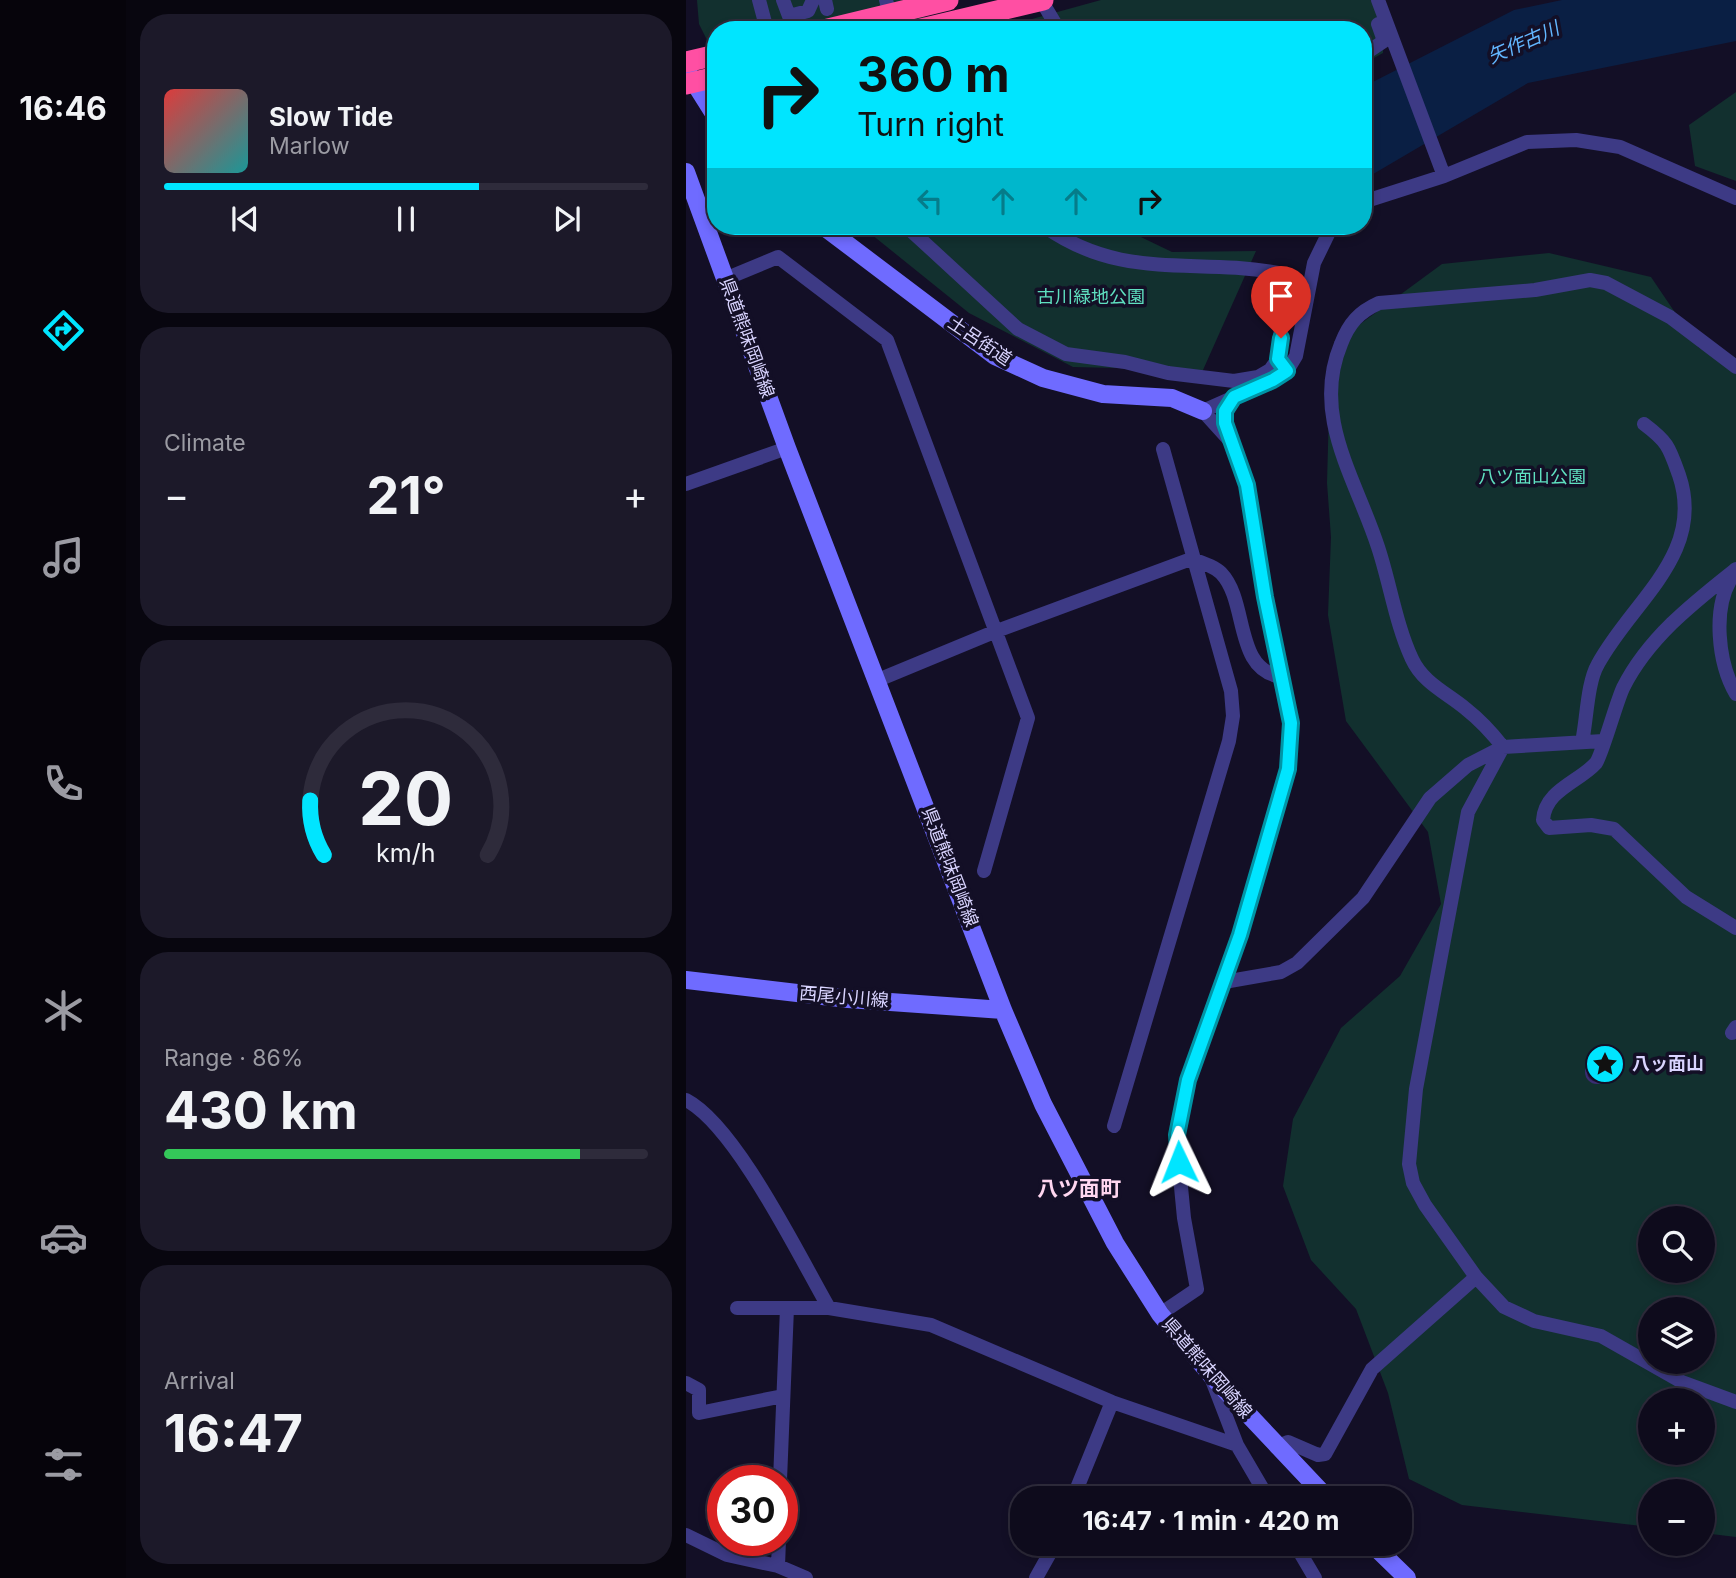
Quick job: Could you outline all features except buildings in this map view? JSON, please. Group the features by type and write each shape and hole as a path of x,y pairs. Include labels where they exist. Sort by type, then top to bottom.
{"highway":[{"path":"825,13 948,0"},
{"path":"954,21 1042,0"},
{"path":"686,65 707,58"},
{"path":"686,84 707,79"}],"main road":[{"path":"686,65 707,101"},
{"name":"県道熊味岡崎線","path":"686,172 707,230"},
{"name":"県道熊味岡崎線","path":"709,235 787,447 1003,1010 1043,1104 1078,1174 1160,1314 1211,1375 1315,1486"},
{"name":"土呂街道","path":"835,235 995,356 1043,378 1103,394 1171,398 1203,411"},
{"name":"西尾小川線","path":"686,980 848,999 1003,1010"},
{"path":"1384,1556 1406,1578"}],"street":[{"path":"783,0 789,16 808,11 813,0"},
{"path":"792,0 793,4 800,5 802,0"},
{"path":"886,0 892,21"},
{"path":"1042,0 1054,21"},
{"path":"1369,0 1384,41 1372,49"},
{"path":"1378,0 1444,176"},
{"path":"1372,199 1444,176 1527,142 1576,140 1620,148 1736,198"},
{"path":"916,235 1018,329 1066,354 1125,362 1168,373 1234,381 1258,377 1296,356 1314,263 1328,235"},
{"path":"1057,235 1112,258 1149,266 1278,273 1285,283 1286,298 1282,365 1273,380 1203,411 1232,443"},
{"path":"725,279 778,257 887,340 1028,718 984,871"},
{"path":"1503,747 1465,709 1424,677 1412,660 1377,542 1338,443 1330,410 1328,387 1334,360 1345,332 1361,311 1379,303 1535,290 1590,280 1606,283 1670,317 1736,367"},
{"path":"1160,1314 1197,1289 1184,1217 1177,1135 1188,1080 1224,982 1288,769 1291,723 1265,597 1247,485 1225,423 1225,411 1234,397"},
{"path":"1582,742 1590,690 1598,663 1677,550 1686,525 1684,490 1665,439 1644,424"},
{"path":"686,484 787,447"},
{"path":"1114,1126 1229,741 1233,716 1231,691 1191,559 1163,449"},
{"path":"878,680 994,632 1191,559 1220,571 1236,597 1252,657 1265,671 1282,677"},
{"path":"1736,569 1722,592 1721,623 1723,659 1736,694"},
{"path":"1736,569 1651,643 1626,682 1596,762 1549,803 1544,814 1545,824 1555,828 1591,825 1614,829 1686,897 1736,928"},
{"path":"1224,982 1281,972 1297,963 1363,898 1430,798 1468,765 1503,747 1603,741"},
{"path":"1503,747 1468,812 1416,1088 1409,1164 1413,1183 1425,1205 1476,1277 1504,1307 1518,1316 1601,1336 1682,1382 1736,1402"},
{"path":"686,1100 695,1105 733,1144 830,1308"},
{"path":"1276,1447 1288,1442 1318,1455 1325,1454 1372,1369 1476,1277"},
{"path":"737,1308 830,1308 931,1325 1112,1402 1237,1445"},
{"path":"781,1465 787,1308"},
{"path":"1211,1375 1237,1445 1261,1486"},
{"path":"686,1383 699,1390 699,1413 783,1396"},
{"path":"1078,1486 1112,1402"},
{"path":"686,1535 727,1555 778,1566 806,1578"},
{"path":"778,1556 778,1566"},
{"path":"1036,1578 1048,1556"},
{"path":"1302,1556 1315,1578"}],"green space":[{"path":"697,0 921,0 925,21 707,21 707,40 699,24"},
{"path":"1101,0 1374,0 1383,26 1383,53 1372,59 1372,21 1032,19"},
{"path":"1736,92 1736,181 1695,166 1689,125"},
{"name":"古川緑地公園","path":"872,235 1137,235 1172,252 1256,251 1203,370 1073,367 969,313"},
{"name":"八ツ面山公園","path":"1549,253 1651,277 1699,348 1729,356 1736,363 1736,1537 1715,1534 1715,1479 1638,1479 1638,1526 1462,1505 1409,1479 1388,1393 1356,1309 1311,1260 1283,1186 1293,1119 1341,1028 1400,976 1441,904 1428,832 1346,721 1328,615 1331,537 1327,483 1329,410 1348,333 1442,264"}],"water":[{"name":"矢作古川","path":"1562,0 1736,0 1736,41 1528,83 1372,175 1372,82 1514,10"}],"place":[{"name":"八ッ面山","path":"1605,1064"}],"district":[{"name":"八ツ面町","path":"1079,1189"}],"route":[{"path":"1179,1162 1177,1135 1188,1080 1240,935 1288,769 1291,723 1265,597 1247,485 1225,423 1225,411 1234,397 1287,371 1278,359 1281,338"}]}
